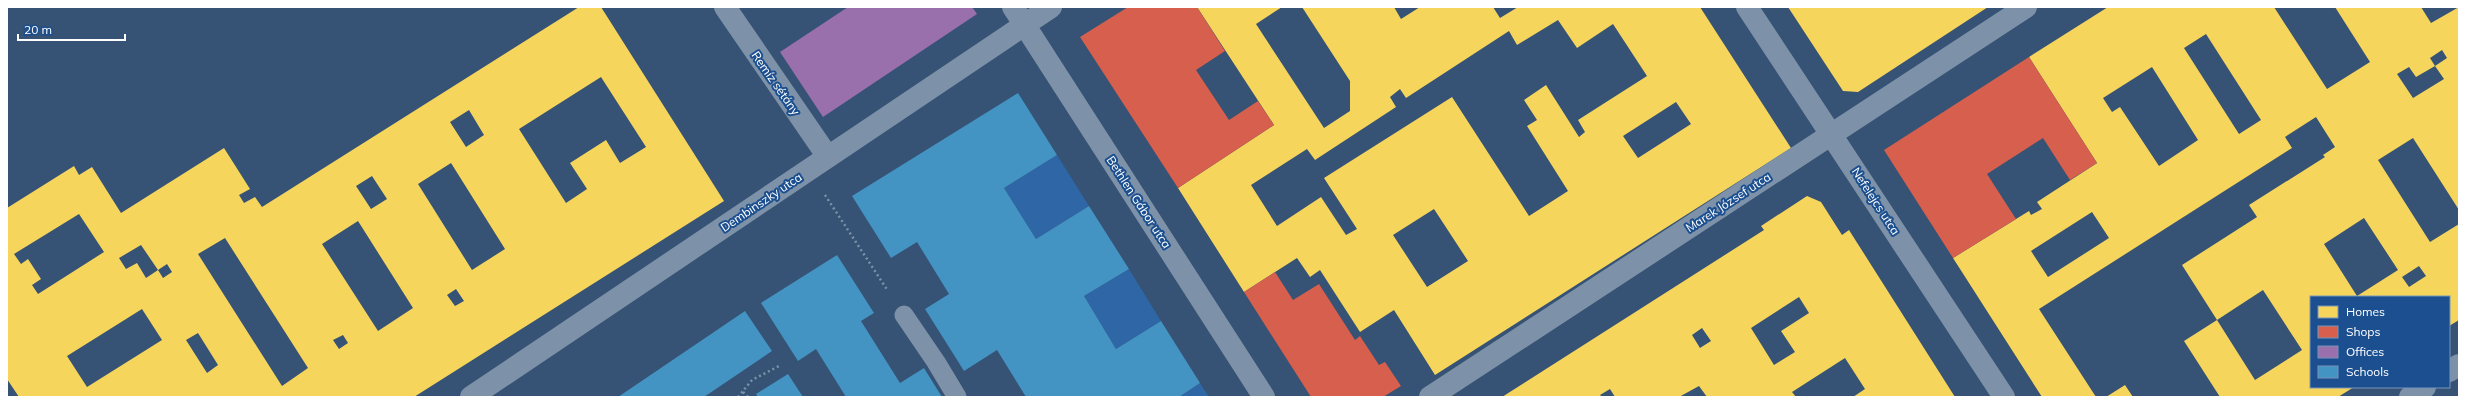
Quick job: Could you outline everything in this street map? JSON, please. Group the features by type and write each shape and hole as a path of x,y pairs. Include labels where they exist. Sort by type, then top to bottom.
{"street":[{"name":"Remíz sétány","path":"726,7 828,157"},
{"name":"Dembinszky utca","path":"471,397 828,157 1019,16 1051,7"},
{"name":"Nefelejcs utca","path":"1747,7 2004,397"},
{"name":"Marek József utca","path":"1430,397 2026,7"},
{"name":"Bethlen Gábor utca","path":"1019,16 1264,397"},
{"path":"2450,370 2459,365"},
{"path":"2410,397 2424,388"}],"lane":[{"path":"904,315 936,362 957,397"}],"path":[{"path":"808,170 904,315"},
{"path":"738,397 752,380 781,365"},
{"path":"742,392 748,397"}],"shaded area":[{"path":"1057,155 1089,206 1036,239 1004,188"},
{"path":"1129,269 1161,321 1116,349 1084,296"},
{"path":"1200,383 1209,397 1179,397"}],"building: Homes":[{"path":"579,7 601,7 724,201 414,397 19,397 7,379 7,208 74,166 79,175 92,167 121,213 224,148 250,189 239,195 244,203 255,197 262,207","holes":["601,77 646,147 620,163 606,140 570,163 587,189 566,203 519,129","469,110 484,135 466,147 450,122","451,163 505,249 472,270 418,184","372,176 387,199 371,209 356,186","79,214 104,252 38,294 32,285 41,279 28,259 21,264 14,254","358,221 413,308 378,331 322,244","225,238 308,368 282,386 198,254","141,245 158,270 146,278 137,263 126,269 119,258","167,264 172,272 163,278 158,270","456,289 464,301 455,306 447,295","142,309 162,340 87,387 67,356","198,333 218,365 207,373 186,340","343,335 348,343 339,349 333,340"]},
{"path":"1197,7 1282,7 1256,24 1324,128 1350,111 1350,81 1302,7 1394,7 1401,19 1420,7 1493,7 1500,18 1518,7 1700,7 1791,148 1435,375 1394,310 1360,332 1320,270 1310,277 1297,258 1244,292 1178,188 1274,125","holes":["1558,20 1577,48 1613,24 1647,76 1578,120 1585,132 1579,137 1546,85 1524,100 1537,120 1527,126 1568,191 1529,216 1452,97 1324,178 1357,229 1346,235 1321,197 1277,226 1251,185 1307,149 1315,160 1396,107 1390,97 1400,89 1406,98 1509,31 1517,45","1676,102 1691,124 1638,158 1623,136","1434,209 1468,261 1427,287 1393,235"]},
{"path":"1788,7 1988,7 1858,92 1843,91"},
{"path":"2108,7 2274,7 2327,89 2370,62 2335,7 2421,7 2431,23 2459,7 2459,210 2413,138 2378,160 2430,242 2459,224 2459,320 2450,325 2450,296 2357,296 2310,296 2310,388 2352,388 2338,397 2220,397 2184,341 2217,320 2182,265 2257,217 2249,205 2325,157 2323,155 2335,147 2316,117 2285,137 2292,148 2039,309 2096,397 2042,397 1953,258 2029,211 2031,215 2042,209 2037,202 2097,163 2029,57","holes":["2206,34 2261,120 2239,134 2184,48","2442,50 2447,58 2435,66 2430,58","2435,66 2444,79 2413,98 2397,74 2409,67 2416,77","2152,67 2198,140 2159,166 2120,107 2112,112 2103,98","2092,212 2109,238 2048,277 2031,251","2364,218 2398,270 2357,296 2324,244","2419,266 2426,276 2409,287 2402,277","2263,290 2302,350 2255,380 2217,320"]},
{"path":"1807,196 1821,202 1842,235 1849,230 1955,397 1853,397 1865,389 1845,358 1792,392 1796,397 1707,397 1699,386 1679,397 1615,397 1610,389 1600,395 1602,397 1502,397 1764,230 1761,226","holes":["1799,297 1809,313 1781,331 1795,352 1774,365 1751,328","1702,328 1711,341 1700,348 1692,335"]},
{"path":"2125,385 2133,397 2106,397"}],"building: Shops":[{"path":"1128,7 1197,7 1225,51 1196,70 1229,120 1258,101 1274,125 1178,188 1080,37"},
{"path":"2029,57 2097,163 2070,180 2043,138 1987,174 2016,219 1953,258 1884,150"},
{"path":"1275,272 1293,300 1319,284 1355,340 1360,336 1379,365 1385,362 1401,386 1383,397 1311,397 1244,292"}],"building: Offices":[{"path":"848,7 972,7 977,14 823,117 780,52"}],"building: Schools":[{"path":"1018,93 1057,155 1004,188 1036,239 1089,206 1129,269 1084,296 1116,349 1161,321 1200,383 1179,397 1026,397 997,350 964,371 925,309 949,294 917,242 891,258 852,196"},
{"path":"837,255 874,313 861,321 900,383 924,368 942,397 846,397 816,349 798,361 761,303"},
{"path":"745,311 772,351 704,397 618,397"},
{"path":"788,374 803,397 758,397 756,394"}]}
